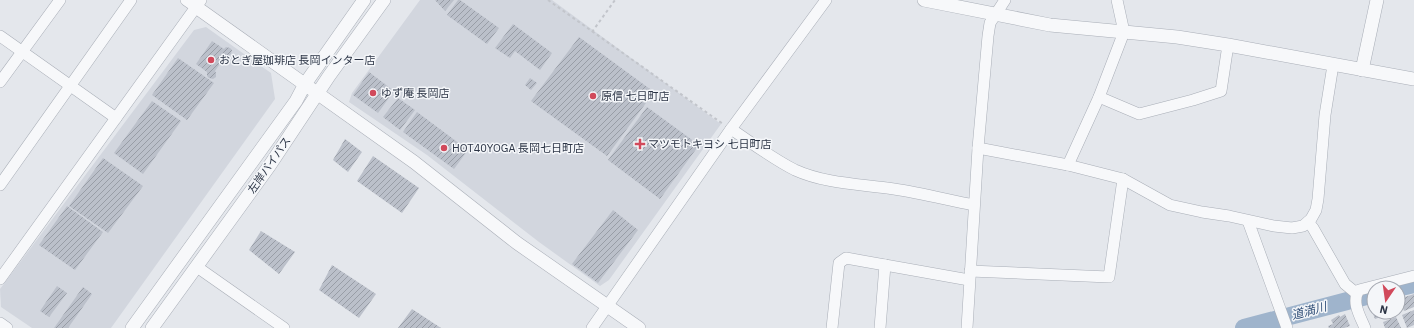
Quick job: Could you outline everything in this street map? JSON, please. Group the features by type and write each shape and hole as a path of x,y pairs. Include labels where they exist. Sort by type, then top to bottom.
{"street":[{"path":"0,82 60,0"},
{"path":"0,185 131,0"},
{"name":"左岸バイパス","path":"132,328 291,107 305,84 364,0"},
{"name":"左岸バイパス","path":"152,328 270,165 384,0"},
{"path":"592,328 731,129 826,0"},
{"path":"924,0 1050,25 1177,37 1414,79"},
{"path":"967,328 969,275 978,148 988,36 990,23 1005,0"},
{"path":"1068,165 1099,97 1124,32 1117,0"},
{"path":"1362,70 1377,0"},
{"path":"0,279 116,118 194,2 318,94 414,162 517,243 638,328"},
{"path":"0,36 116,118"},
{"path":"1099,97 1139,114 1221,91 1228,45"},
{"path":"978,148 1068,165 1123,179 1170,205 1248,221 1292,228 1303,226 1311,219 1316,210 1324,115 1333,65"},
{"path":"731,129 780,162 796,170 814,176 831,180 896,189 974,205"},
{"path":"832,328 839,263 846,258 884,265 969,275 1109,277 1123,179"},
{"path":"1248,221 1287,328"},
{"path":"1308,222 1313,228 1345,284 1356,294"},
{"path":"880,328 884,265"},
{"path":"197,267 284,328"},
{"path":"1365,328 1356,305 1355,295 1359,290 1414,276"},
{"path":"0,323 7,328"}],"path":[{"path":"548,0 731,129"},
{"path":"592,32 615,0"}],"shaded area":[{"path":"420,0 552,0 721,124 609,280 600,286 539,242 427,155 349,102 352,93"},
{"path":"206,27 271,73 275,99 111,328 32,328 1,307 0,289 194,30"}],"building":[{"path":"435,0 454,0 445,11"},
{"path":"458,0 499,28 487,44 447,15"},
{"path":"513,24 552,53 540,70 515,51 510,58 495,48"},
{"name":"原信 七日町店","path":"579,37 654,92 607,156 531,101"},
{"name":"おとぎ屋珈琲店 長岡インター店","path":"212,41 224,49 226,47 232,50 231,54 229,56 226,55 215,71 216,77 213,79 209,78 207,76 207,72 196,64"},
{"path":"178,58 214,83 187,120 152,95"},
{"name":"ゆず庵 長岡店","path":"369,72 394,91 378,113 353,95"},
{"path":"530,78 537,83 531,90 525,85"},
{"path":"398,98 415,110 400,130 383,117"},
{"path":"152,101 181,121 143,174 114,153"},
{"path":"647,107 699,145 660,199 608,160"},
{"path":"417,112 468,150 454,169 403,132"},
{"path":"345,139 362,152 348,172 333,160"},
{"path":"373,156 419,188 402,213 357,181"},
{"path":"103,158 143,186 108,233 69,206"},
{"path":"67,206 103,232 75,270 39,245"},
{"path":"613,210 638,230 598,283 572,264"},
{"path":"261,231 295,252 279,274 249,250"},
{"path":"332,265 376,294 359,318 319,290"},
{"path":"57,286 67,293 49,317 40,311"},
{"path":"83,287 92,294 68,328 54,328"},
{"path":"1414,294 1414,307 1406,310 1406,297"},
{"path":"412,309 441,328 398,328"},
{"path":"1414,310 1414,325 1407,328 1404,320 1406,320 1406,313"},
{"path":"1345,314 1350,326 1344,328 1329,328 1328,326 1333,324 1331,320 1339,315 1340,317"},
{"path":"1388,320 1397,320 1401,328 1385,328 1383,322"}],"waterway":[{"name":"道満川","path":"1406,286 1414,284"},
{"name":"道満川","path":"1244,328 1366,296"}],"place":[{"name":"おとぎ屋珈琲店 長岡インター店","path":"211,60"},
{"name":"ゆず庵 長岡店","path":"373,93"},
{"name":"原信 七日町店","path":"593,96"},
{"name":"マツモトキヨシ 七日町店","path":"640,144"},
{"name":"HOT40YOGA 長岡七日町店","path":"444,148"}]}
